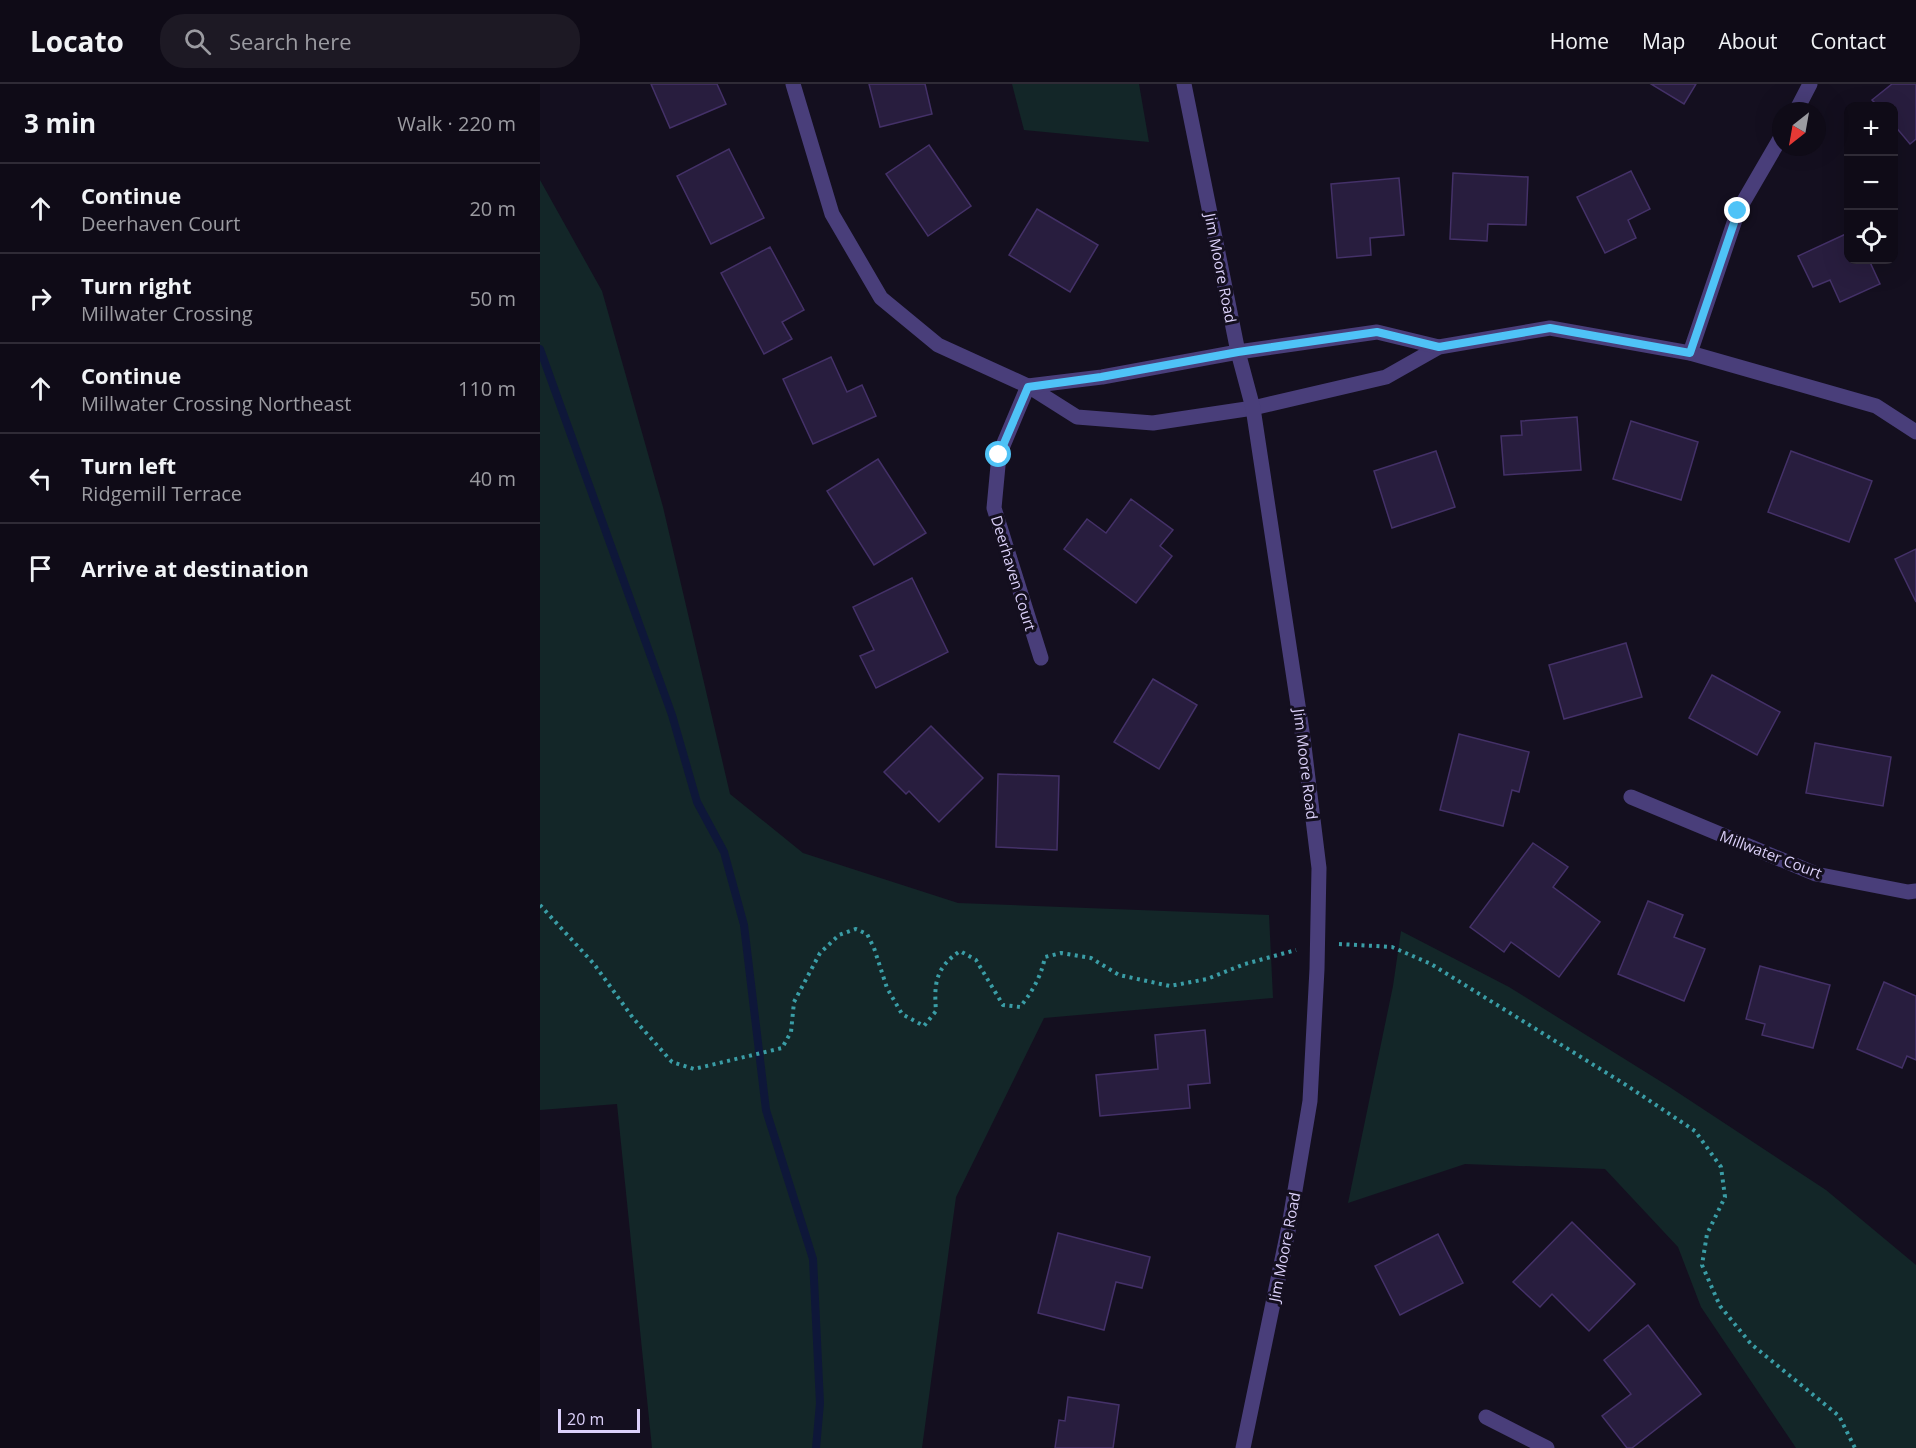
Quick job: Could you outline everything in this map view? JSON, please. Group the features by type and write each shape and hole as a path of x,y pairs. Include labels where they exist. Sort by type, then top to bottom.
{"street":[{"path":"793,84 832,214 881,298 938,345 1028,387 1077,417 1153,423 1253,408 1386,377 1439,347 1550,328 1690,353 1876,406 1916,432"},
{"name":"Jim Moore Road","path":"1184,84 1238,352 1253,408 1303,738 1319,868 1317,969 1310,1101 1289,1226 1243,1448"},
{"path":"1801,102 1810,84"},
{"path":"1690,353 1738,211 1772,152"},
{"path":"1028,387 1101,377 1238,352 1377,332 1439,347"},
{"name":"Deerhaven Court","path":"1028,387 999,455 994,508 1041,658"},
{"name":"Millwater Court","path":"1631,797 1816,874 1908,892 1916,891"},
{"path":"1486,1417 1547,1448"}],"path":[{"path":"540,905 594,964 633,1018 672,1062 694,1069 782,1048 791,1032 795,1002 820,953 839,935 856,929 867,934 887,987 902,1014 924,1026 936,1011 934,987 946,961 960,951 976,960 1003,1005 1020,1007 1032,991 1045,957 1061,953 1091,958 1119,975 1170,986 1208,979 1284,952"},
{"path":"1342,944 1392,947 1431,964 1626,1085 1695,1131 1721,1167 1725,1197 1707,1234 1702,1265 1720,1306 1751,1344 1839,1416 1855,1448"}],"green space":[{"path":"1012,84 1139,84 1149,142 1024,130"},
{"path":"540,180 602,291 663,507 730,794 803,853 958,903 1269,915 1273,998 1044,1018 956,1197 922,1448 652,1448 617,1104 540,1110"},
{"path":"1401,931 1509,987 1668,1086 1826,1190 1916,1265 1916,1448 1796,1448 1701,1307 1678,1247 1605,1169 1465,1164 1348,1203 1393,986"}],"building":[{"path":"651,84 717,84 726,104 670,128"},
{"path":"869,84 925,84 932,114 880,127"},
{"path":"1651,84 1696,84 1684,104"},
{"path":"1892,84 1916,84 1916,139 1910,144 1898,130 1898,102 1874,102 1872,100"},
{"path":"929,145 971,206 928,236 886,174"},
{"path":"729,149 764,218 711,244 677,176"},
{"path":"1631,171 1650,209 1628,220 1636,238 1605,253 1577,197"},
{"path":"1453,173 1528,177 1526,225 1488,224 1487,241 1450,239"},
{"path":"1399,178 1404,235 1370,238 1371,255 1337,258 1331,184"},
{"path":"1037,209 1098,245 1070,292 1009,255"},
{"path":"1844,235 1844,264 1871,264 1880,284 1840,302 1830,280 1813,287 1798,256"},
{"path":"770,247 804,310 782,322 792,339 764,354 721,273"},
{"path":"831,357 847,392 862,385 876,416 813,444 783,379"},
{"path":"1577,417 1581,470 1504,475 1501,436 1522,435 1521,421"},
{"path":"1631,421 1698,442 1681,500 1613,479"},
{"path":"1436,451 1455,507 1392,528 1374,471"},
{"path":"1791,451 1872,481 1849,542 1768,512"},
{"path":"878,459 926,533 874,565 827,491"},
{"path":"1131,499 1173,530 1160,546 1172,556 1136,603 1064,549 1087,519 1106,533"},
{"path":"1916,549 1916,602 1895,559"},
{"path":"912,578 948,652 876,688 860,656 874,650 853,607"},
{"path":"1626,643 1642,697 1564,719 1549,665"},
{"path":"1712,675 1780,712 1757,755 1689,718"},
{"path":"1153,679 1197,705 1159,769 1114,742"},
{"path":"931,726 983,778 939,822 909,791 906,794 884,772"},
{"path":"1459,734 1529,752 1519,792 1512,790 1503,826 1440,810"},
{"path":"1815,743 1891,757 1883,806 1806,793"},
{"path":"998,774 1059,776 1057,850 996,847"},
{"path":"1533,843 1568,867 1553,887 1600,922 1559,977 1511,942 1504,952 1470,927"},
{"path":"1648,901 1683,915 1674,937 1705,949 1684,1001 1618,974"},
{"path":"1760,966 1830,985 1813,1048 1762,1035 1765,1024 1746,1019"},
{"path":"1884,982 1916,996 1916,1060 1907,1056 1902,1068 1857,1049"},
{"path":"1205,1030 1210,1083 1188,1085 1190,1108 1100,1116 1096,1075 1158,1069 1155,1035"},
{"path":"1572,1222 1635,1284 1589,1331 1552,1294 1540,1307 1513,1282"},
{"path":"1058,1233 1150,1257 1142,1288 1116,1282 1104,1330 1038,1313"},
{"path":"1438,1234 1463,1283 1400,1315 1375,1266"},
{"path":"1648,1325 1701,1394 1632,1448 1627,1448 1602,1416 1631,1394 1604,1360"},
{"path":"1068,1397 1119,1405 1113,1448 1055,1448 1059,1420 1065,1421"}],"waterway":[{"path":"540,349 672,715 697,802 724,852 744,925 766,1110 813,1259 820,1403 816,1448"}],"route":[{"path":"999,455 1028,387 1101,377 1238,352 1377,332 1439,347 1550,328 1690,353 1738,211"}]}
